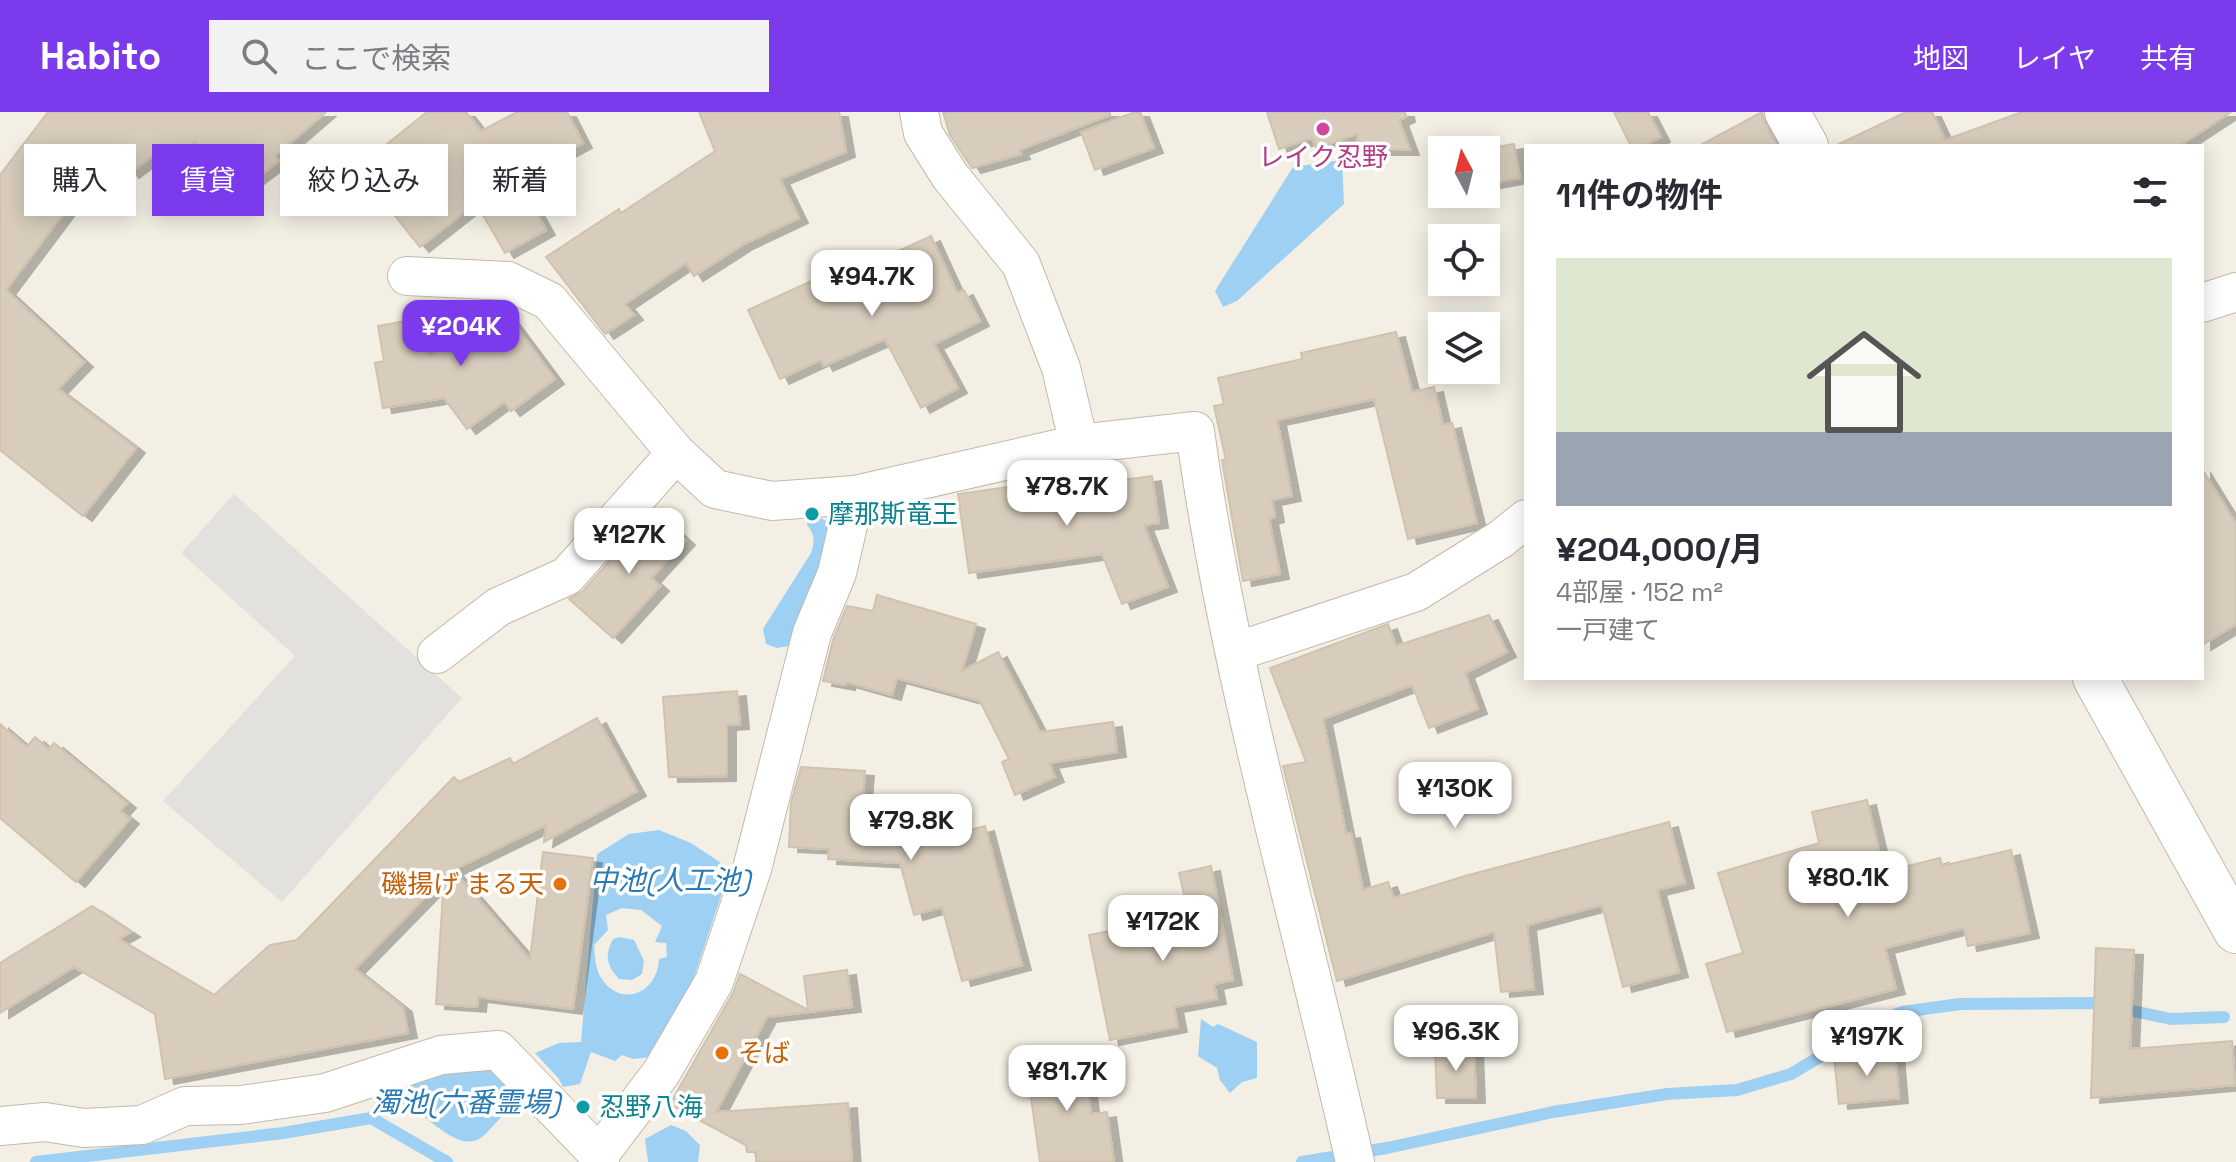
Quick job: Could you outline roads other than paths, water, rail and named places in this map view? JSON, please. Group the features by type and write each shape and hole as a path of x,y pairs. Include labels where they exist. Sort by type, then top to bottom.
{"street":[{"path":"919,112 923,133 950,176 1021,264 1061,368 1079,444"},
{"path":"1787,112 1805,144"},
{"path":"407,276 508,281 549,301 676,453 715,489 772,501 855,495 1079,444 1195,431 1205,504 1235,652 1355,1162"},
{"path":"2204,302 2236,292"},
{"path":"437,654 498,607 567,576 676,453"},
{"path":"0,1126 45,1122 84,1128 142,1125 185,1106 242,1108 325,1093 441,1055 498,1050 599,1159 661,1073 714,982 752,869 812,633 837,573 855,495"},
{"path":"1235,652 1416,592 1501,539 1524,521"},
{"path":"2096,680 2236,931"}],"water":[{"path":"1342,160 1344,204 1237,301 1223,307 1215,291 1293,167"},
{"path":"817,516 828,522 832,535 789,646 777,648 766,644 763,629 811,553 814,538 807,525 808,519"},
{"name":"中池(人工池)","path":"659,830 691,843 730,869 688,995 651,1057 633,1059 622,1055 615,1061 591,1052 580,1084 563,1087 535,1053 559,1043 581,1042 597,854 629,834","holes":["622,908 641,910 662,926 655,942 666,943 667,957 659,959 657,972 644,989 636,993 617,992 600,976 594,945 608,930 606,915"]},
{"name":"中池(人工池)","path":"613,939 634,940 644,961 642,974 632,980 619,979 608,960"},
{"path":"1201,1019 1213,1027 1218,1024 1257,1042 1257,1078 1242,1082 1230,1093 1220,1080 1217,1068 1198,1056"},
{"name":"濁池(六番霊場)","path":"483,1064 517,1089 517,1099 477,1140 469,1142 451,1136 418,1112 388,1098 404,1084"},
{"path":"671,1125 686,1131 700,1145 698,1162 648,1162 645,1139"}],"waterway":[{"path":"1302,1162 1387,1148 1553,1112 1667,1094 1737,1090 1791,1074 1881,1020 1902,1012 1960,1004 2095,1003 2171,1019 2224,1017"},
{"path":"371,1118 384,1106 406,1097"},
{"path":"36,1162 283,1133 371,1118 447,1162"}],"place":[{"name":"レイク忍野","path":"1323,129"},
{"name":"摩那斯竜王","path":"812,514"},
{"name":"磯揚げ まる天","path":"560,884"},
{"name":"そば","path":"722,1053"},
{"name":"忍野八海","path":"583,1107"}]}
